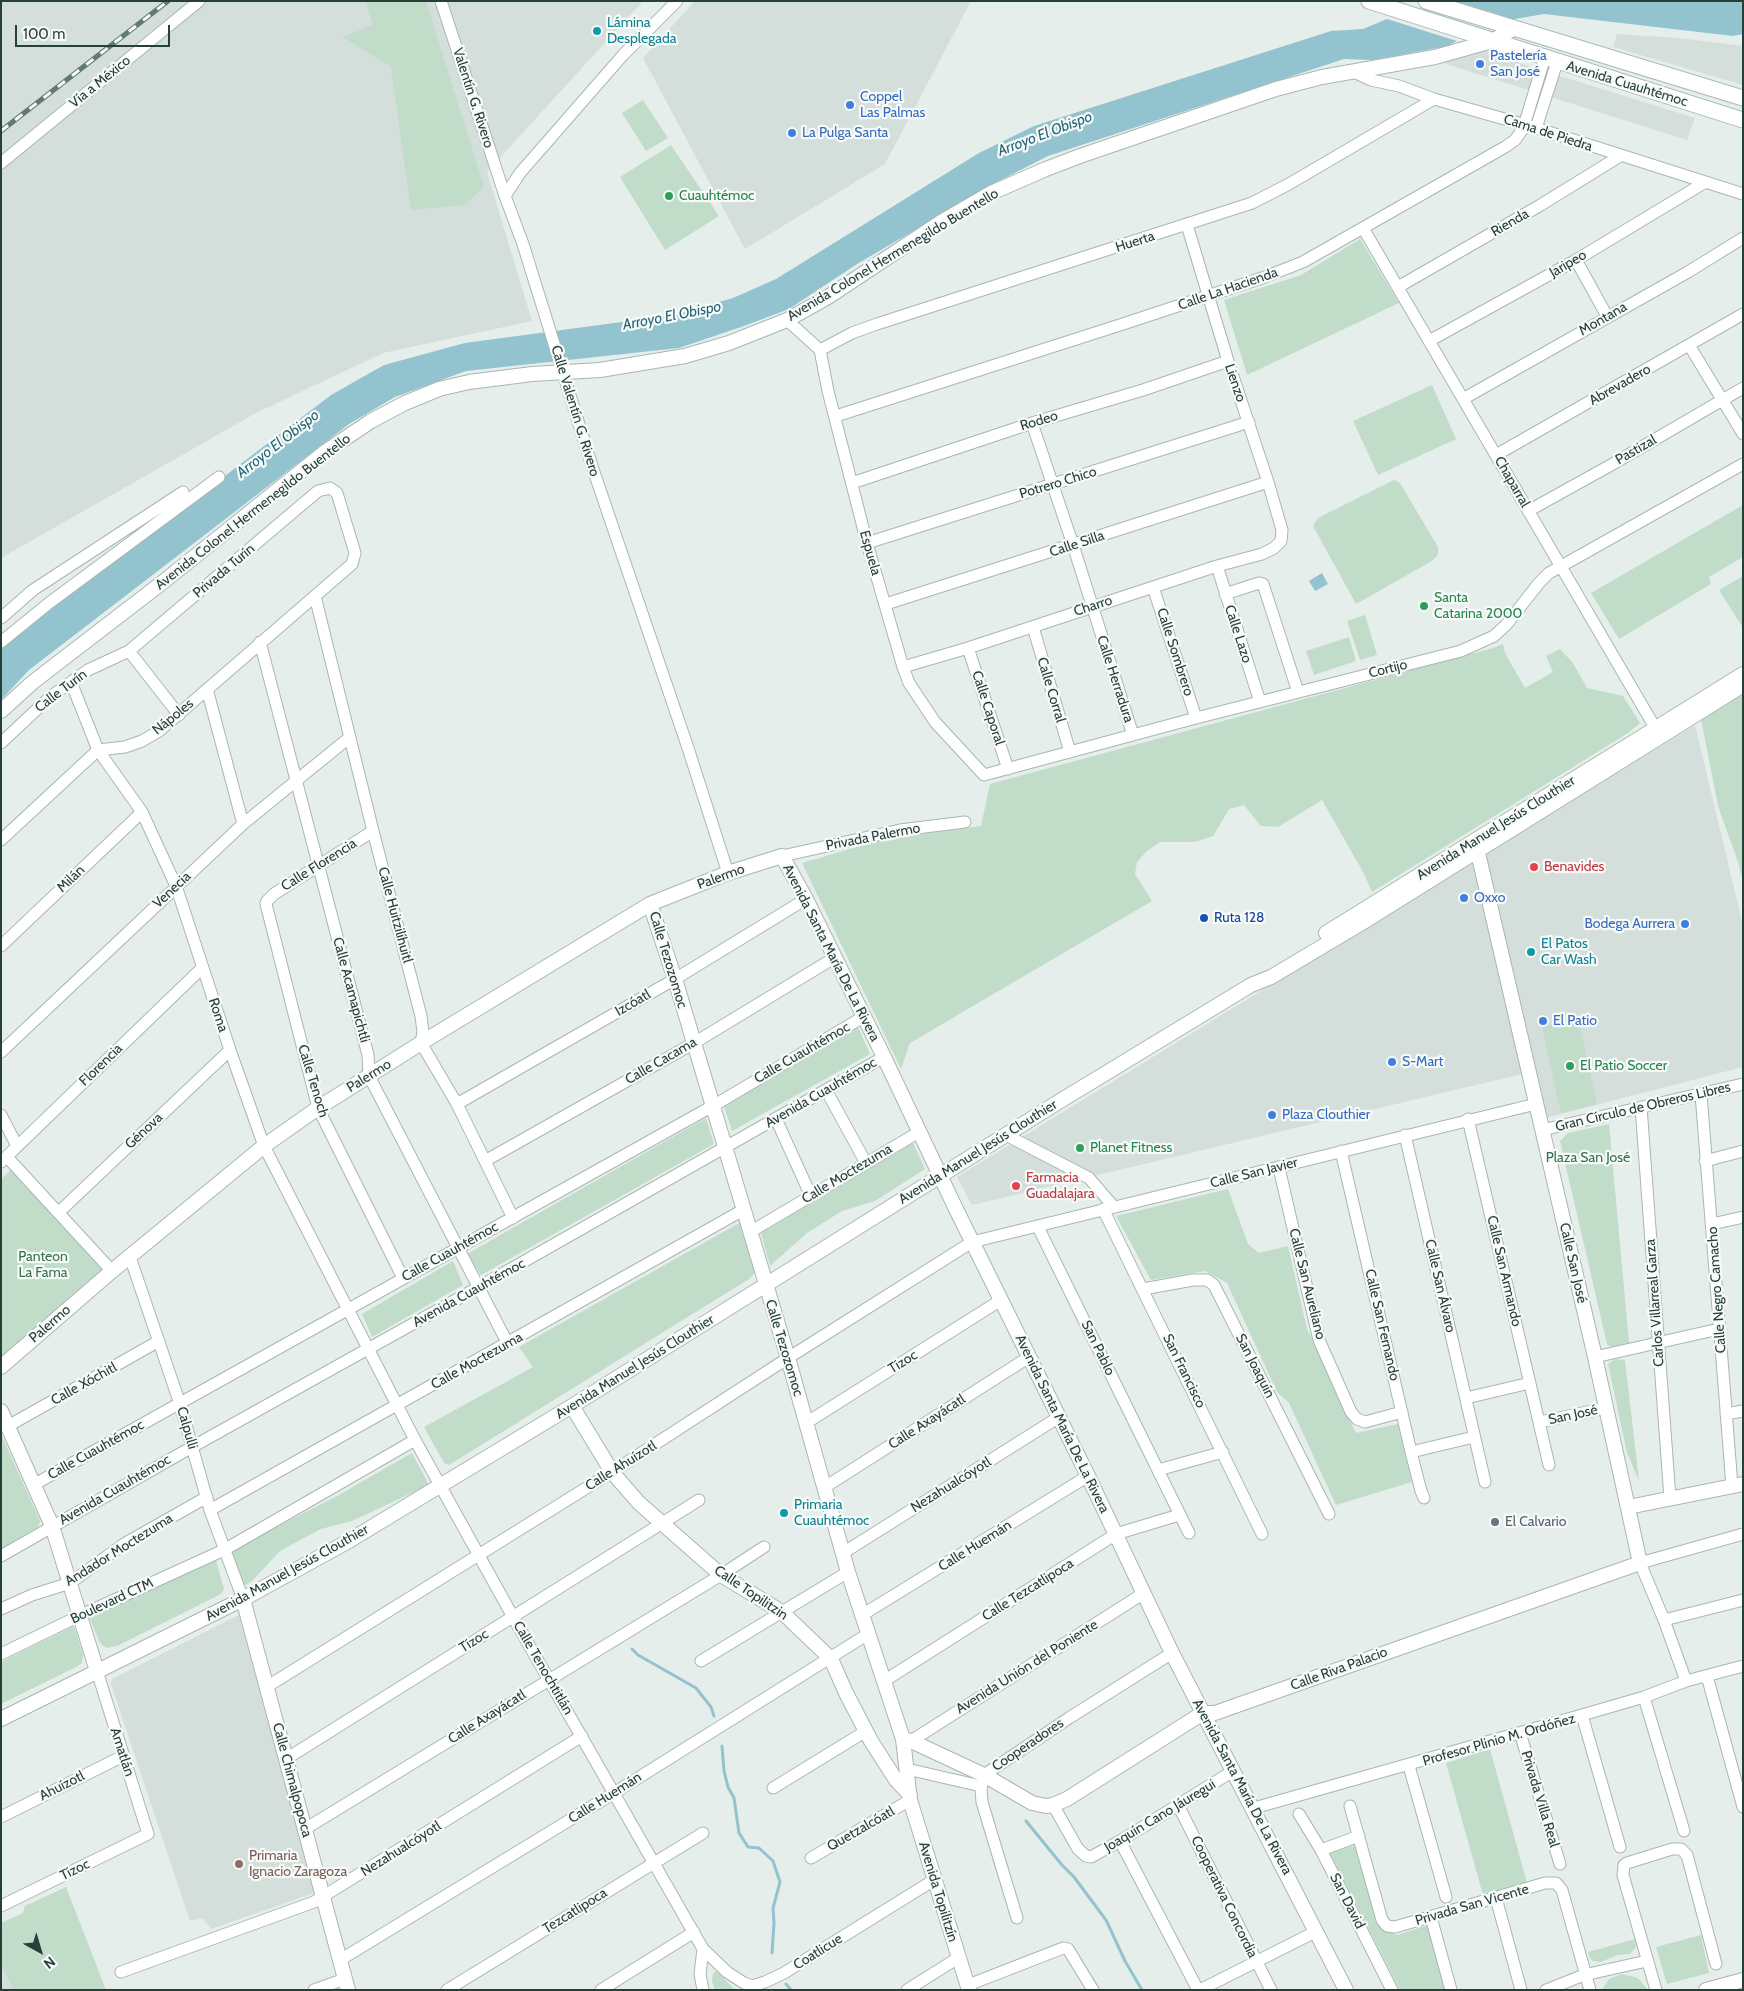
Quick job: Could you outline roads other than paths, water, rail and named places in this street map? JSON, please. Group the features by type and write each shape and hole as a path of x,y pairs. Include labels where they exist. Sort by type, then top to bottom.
{"main road":[{"name":"Avenida Cuauhtémoc","path":"1369,1 1743,120"},
{"name":"Avenida Cuauhtémoc","path":"1426,1 1743,98"}],"street":[{"name":"Vía a México","path":"1,163 199,1"},
{"name":"Valentín G. Rivero","path":"441,1 505,196"},
{"path":"505,196 520,174 623,55 677,1"},
{"name":"Avenida Colonel Hermenegildo Buentello","path":"1,711 33,682 164,582 325,452 371,421 405,403 439,389 562,369 600,370 685,356 729,343 787,320 828,297 941,222 991,193 1046,169 1276,89 1322,77 1354,72 1371,75 1486,39 1509,27"},
{"path":"1536,128 1551,59"},
{"name":"Calle La Hacienda","path":"836,416 1209,296 1303,262 1505,147 1519,135 1551,59"},
{"name":"Cama de Piedra","path":"1371,75 1434,99 1536,128 1743,194"},
{"name":"Huerta","path":"820,350 852,333 877,324 1252,203 1289,184 1434,99"},
{"name":"Rienda","path":"1398,287 1531,211 1620,156"},
{"name":"Jaripeo","path":"1430,342 1576,260 1704,183"},
{"name":"Calle Valentín G. Rivero","path":"505,196 524,244 604,503 688,748 728,872"},
{"name":"Lienzo","path":"1187,225 1228,361 1268,482 1282,530 1281,541"},
{"name":"Chaparral","path":"1363,228 1658,732"},
{"name":"Montana","path":"1463,399 1688,272 1743,238"},
{"path":"1576,260 1607,316"},
{"name":"Abrevadero","path":"1496,455 1743,314"},
{"path":"787,320 820,350"},
{"path":"1689,345 1743,434"},
{"name":"Espuela","path":"820,350 828,392 836,416 867,543 909,683 935,722 984,775"},
{"name":"Rodeo","path":"852,483 1032,423 1144,390 1228,361"},
{"name":"Pastizal","path":"1528,511 1743,388"},
{"name":"Potrero Chico","path":"867,543 1248,422"},
{"name":"Calle Herradura","path":"1032,423 1133,735"},
{"name":"Cortijo","path":"984,775 1196,718 1461,651 1494,636 1506,625 1539,583 1561,566 1743,464"},
{"path":"1,642 49,603 219,477"},
{"name":"Calle Silla","path":"886,604 1268,482"},
{"name":"Privada Turín","path":"129,651 318,491 330,488 337,492 339,497 355,553 353,562 347,568"},
{"path":"1,618 33,590 183,492"},
{"name":"Charro","path":"903,667 968,648 1217,566 1262,554 1274,548 1281,541"},
{"name":"Calle Lazo","path":"1217,566 1260,702"},
{"name":"Nápoles","path":"98,750 125,747 142,741 159,731 347,568"},
{"path":"1225,594 1263,584 1298,692"},
{"name":"Calle Sombrero","path":"1153,587 1196,718"},
{"name":"Calle Huitzilíhuitl","path":"315,596 421,1016 423,1032 420,1043"},
{"name":"Calle Corral","path":"1033,627 1070,752"},
{"name":"Calle Acamapichtli","path":"260,642 298,780 318,866 368,1055 369,1076 508,1344"},
{"name":"Calle Caporal","path":"968,648 1008,769"},
{"path":"129,651 179,715"},
{"name":"Calle Turín","path":"1,743 50,697 107,660 129,651"},
{"name":"Avenida Manuel Jesús Clouthier","path":"1,1719 244,1599 347,1542 572,1406 1006,1135 1251,985 1262,974 1476,845 1658,732 1743,674"},
{"name":"Roma","path":"71,682 98,750 142,812 176,886 202,968 264,1146 367,1349"},
{"name":"Avenida Manuel Jesús Clouthier","path":"1658,732 1743,686"},
{"path":"207,689 243,824"},
{"name":"Venecia","path":"1,1052 243,824 350,737"},
{"path":"1,840 98,750"},
{"name":"Milán","path":"1,946 142,812"},
{"name":"Privada Palermo","path":"782,856 900,830 965,822"},
{"name":"Calle Florencia","path":"267,900 373,831"},
{"name":"Calle San José","path":"1476,845 1595,1357 1640,1563 1664,1620 1686,1681"},
{"name":"Palermo","path":"1,1367 112,1271 264,1146 318,1108 420,1043 650,904 728,872 782,856"},
{"name":"Avenida Santa María De La Rivera","path":"782,856 806,899 884,1057 1172,1653 1254,1808 1346,1990"},
{"name":"Izcóatl","path":"457,1104 675,979 806,899"},
{"name":"Calle Tenoch","path":"267,900 267,907 318,1108 402,1278"},
{"name":"Calle Tezozomoc","path":"650,904 675,979 788,1358 848,1572 884,1681 907,1740 907,1769 910,1797"},
{"name":"Calle Cacama","path":"485,1161 694,1043 834,958"},
{"name":"Florencia","path":"4,1160 202,968"},
{"name":"Calle Cuauhtémoc","path":"35,1484 712,1106 863,1017"},
{"path":"420,1043 457,1104 513,1218"},
{"name":"Génova","path":"59,1212 230,1050"},
{"name":"Avenida Cuauhtémoc","path":"1,1556 367,1349 480,1288 884,1057"},
{"name":"Gran Círculo de Obreros Libres","path":"1542,1130 1743,1084"},
{"path":"826,1090 866,1163"},
{"name":"Calle Negro Camacho","path":"1701,1094 1726,1414 1737,1485"},
{"name":"Calle San Javier","path":"972,1242 1279,1168 1341,1150 1536,1104"},
{"name":"Carlos Villarreal Garza","path":"1641,1107 1670,1498"},
{"path":"1,1115 17,1146"},
{"path":"776,1119 811,1196"},
{"name":"Calle San Armando","path":"1468,1120 1549,1465"},
{"name":"Calle Moctezuma","path":"750,1232 919,1132"},
{"name":"San Francisco","path":"1006,1135 1089,1178 1108,1208 1143,1289 1224,1452 1262,1534"},
{"name":"Calle San Álvaro","path":"1405,1135 1485,1482"},
{"name":"Calle San Fernando","path":"1341,1150 1420,1491 1424,1498"},
{"path":"1705,1161 1743,1152"},
{"path":"4,1160 59,1212 112,1271"},
{"name":"Calle San Aureliano","path":"1279,1168 1319,1340 1351,1412 1360,1421 1365,1422 1402,1412"},
{"name":"Calle Moctezuma","path":"210,1510 744,1210"},
{"path":"1712,1224 1743,1217"},
{"name":"San Pablo","path":"1038,1227 1189,1533"},
{"name":"Calle Ahuízotl","path":"268,1686 612,1472 972,1242"},
{"name":"Calpulli","path":"130,1257 180,1404 210,1510 244,1599"},
{"name":"San Joaquín","path":"1143,1289 1193,1280 1207,1280 1214,1285 1329,1514"},
{"name":"Tízoc","path":"806,1423 1001,1300"},
{"path":"1595,1357 1719,1329"},
{"name":"Calle Xóchitl","path":"8,1426 159,1341"},
{"name":"Calle Tenochtitlán","path":"367,1349 414,1440 513,1617 655,1862 703,1949"},
{"name":"Calle Axayácatl","path":"825,1487 1029,1357"},
{"path":"1466,1398 1530,1383"},
{"name":"Calle Topilitzin","path":"572,1406 612,1472 638,1503 721,1576 782,1612 831,1659 866,1731 890,1772 910,1797"},
{"name":"San José","path":"1540,1422 1606,1408"},
{"path":"1,1411 52,1526 97,1671"},
{"path":"1726,1414 1743,1411"},
{"name":"Nezahualcóyotl","path":"843,1553 1059,1417"},
{"path":"1411,1452 1474,1437"},
{"name":"Boulevard CTM","path":"1,1654 224,1550 414,1440"},
{"path":"1158,1470 1224,1452"},
{"name":"Calle Huemán","path":"862,1615 1088,1476"},
{"path":"1628,1507 1737,1485"},
{"name":"Andador Moctezuma","path":"1,1609 32,1594 70,1583 124,1544 206,1497"},
{"name":"Tízoc","path":"286,1759 699,1500"},
{"name":"Calle Tezcatlipoca","path":"884,1681 1116,1534 1179,1516"},
{"path":"1640,1563 1743,1534"},
{"name":"Calle Axayácatl","path":"305,1829 721,1576 764,1547"},
{"name":"Calle Riva Palacio","path":"1053,1805 1067,1799 1203,1713 1216,1713 1640,1563"},
{"path":"701,1661 848,1572"},
{"name":"Avenida Unión del Poniente","path":"907,1740 1144,1594"},
{"name":"Calle Chimalpopoca","path":"244,1599 347,1984"},
{"path":"1664,1620 1743,1600"},
{"name":"Calle Huemán","path":"340,1960 831,1659 868,1634"},
{"name":"Cooperadores","path":"982,1780 1068,1718 1172,1653"},
{"name":"Profesor Plinio M. Ordóñez","path":"1254,1808 1582,1716 1644,1697 1686,1681 1743,1666"},
{"name":"Amatlán","path":"97,1671 148,1834"},
{"path":"1707,1676 1743,1808"},
{"path":"1644,1697 1684,1831"},
{"path":"1582,1716 1620,1847"},
{"path":"773,1788 866,1731"},
{"name":"Privada Villa Real","path":"1520,1734 1560,1864"},
{"name":"Nezahualcóyotl","path":"121,1972 295,1910 324,1897 582,1736"},
{"path":"907,1740 982,1780 1032,1802 1046,1806 1053,1805"},
{"name":"Ahuízotl","path":"1,1817 123,1756"},
{"path":"1409,1766 1446,1897"},
{"path":"907,1769 982,1780"},
{"name":"Joaquín Cano Jáuregui","path":"1053,1805 1078,1848 1086,1856 1096,1855 1233,1771"},
{"path":"982,1780 982,1802 1017,1918"},
{"name":"Quetzalcóatl","path":"811,1858 910,1797"},
{"name":"Avenida Topilitzín","path":"910,1797 968,1987"},
{"name":"Cooperativa Concordia","path":"1178,1805 1271,1990"},
{"path":"1320,1850 1359,1836 1350,1806"},
{"name":"San David","path":"1299,1814 1320,1850 1392,1990"},
{"name":"Tezcatlipoca","path":"447,1990 703,1833"},
{"name":"Tízoc","path":"1,1906 148,1834"},
{"name":"Privada San Vicente","path":"1359,1836 1382,1920 1387,1926 1396,1927 1545,1883 1556,1883 1562,1890 1584,1975"},
{"path":"1120,1841 1199,1990 1316,1931"},
{"path":"1656,1990 1624,1875 1624,1865 1630,1862 1672,1849 1681,1849 1687,1855 1716,1964"},
{"name":"Coatlicue","path":"703,1949 727,1972 744,1984 752,1986 784,1973 934,1880"},
{"path":"1496,1898 1521,1990"},
{"path":"1431,1917 1451,1990"},
{"path":"601,1990 694,1932"},
{"path":"968,1987 1060,1948 1068,1949 1093,1990"},
{"path":"703,1949 700,1974 703,1990"},
{"path":"907,1990 958,1958"},
{"path":"1546,1990 1584,1975 1647,1961"},
{"path":"1584,1975 1590,1990"},
{"path":"1706,1990 1743,1980"},
{"path":"314,1990 347,1984"}],"water":[{"name":"Arroyo El Obispo","path":"1430,1 1743,1 1743,34 1733,36 1544,14 1491,23 1448,46 1373,60 1344,59 1048,156 995,183 857,264 789,309 744,326 679,348 466,371 395,397 349,424 29,670 1,700 1,648 6,643 331,395 384,365 465,343 674,315 733,298 776,279 979,153 1034,126 1331,31 1363,29"},
{"path":"1322,573 1328,584 1315,591 1309,581"}],"waterway":[{"path":"632,1649 638,1655 696,1688 711,1707 714,1716"},
{"path":"722,1746 724,1771 728,1787 734,1798 739,1833 748,1847 759,1848 773,1861 780,1882 773,1908 772,1953"},
{"path":"1026,1821 1074,1877 1106,1920 1125,1961 1142,1990"},
{"path":"786,1984 791,1990"}],"railway":[{"path":"1,131 168,1"}],"place":[{"name":"Lámina Desplegada","path":"597,31"},
{"name":"Pastelería San José","path":"1480,64"},
{"name":"Coppel Las Palmas","path":"850,105"},
{"name":"La Pulga Santa","path":"792,133"},
{"name":"Cuauhtémoc","path":"669,196"},
{"name":"Santa Catarina 2000","path":"1424,606"},
{"name":"Benavides","path":"1534,867"},
{"name":"Oxxo","path":"1464,898"},
{"name":"Ruta 128","path":"1204,918"},
{"name":"Bodega Aurrera","path":"1685,924"},
{"name":"El Patos Car Wash","path":"1531,952"},
{"name":"El Patio","path":"1543,1021"},
{"name":"S-Mart","path":"1392,1062"},
{"name":"El Patio Soccer","path":"1570,1066"},
{"name":"Plaza Clouthier","path":"1272,1115"},
{"name":"Planet Fitness","path":"1080,1148"},
{"name":"Farmacia Guadalajara","path":"1016,1186"},
{"name":"Primaria Cuauhtémoc","path":"784,1513"},
{"name":"El Calvario","path":"1495,1522"},
{"name":"Primaria Ignacio Zaragoza","path":"239,1864"}],"park label":[{"name":"Plaza San José","path":"1588,1158"},
{"name":"Panteon La Fama","path":"43,1266"}]}
